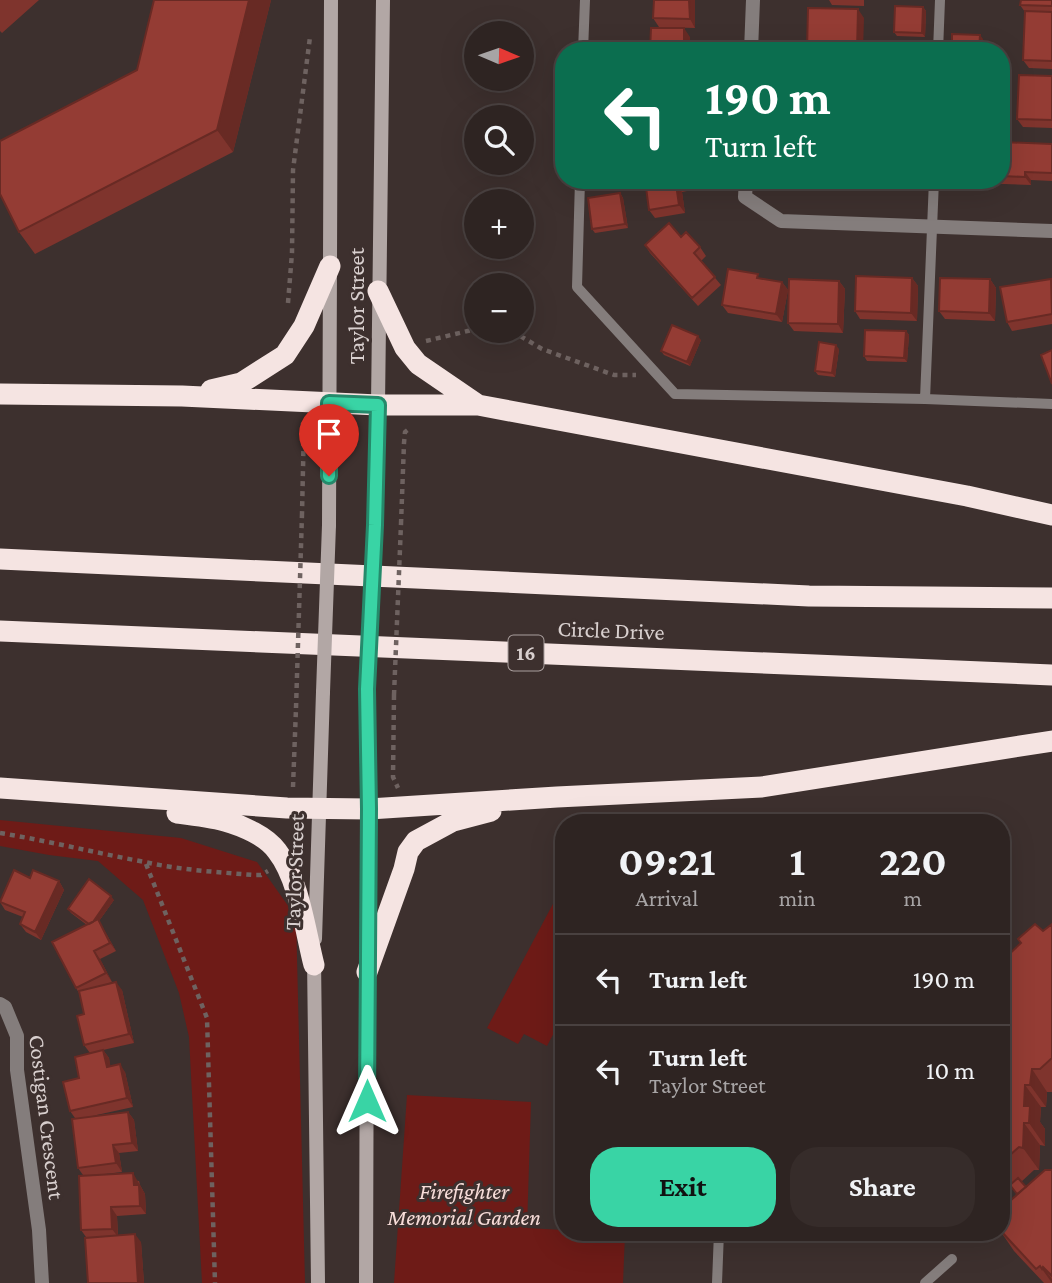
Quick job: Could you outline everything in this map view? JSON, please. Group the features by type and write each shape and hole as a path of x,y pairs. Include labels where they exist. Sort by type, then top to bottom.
{"highway":[{"path":"182,396 240,383 285,355 304,326 330,266"},
{"path":"378,291 405,348 418,364 478,405"},
{"path":"0,394 182,396 378,405 478,405 954,494 1052,515"},
{"name":"Circle Drive","path":"0,559 809,596 1052,598"},
{"name":"Circle Drive","path":"0,631 1052,675"},
{"path":"0,789 286,808 369,809 762,787 1052,741"},
{"path":"61,792 224,821 246,829 268,842 277,851 293,878 314,965"},
{"path":"367,972 408,852 416,841 453,821 557,797"}],"main road":[{"name":"Taylor Street","path":"318,1283 314,965 329,525 331,0"},
{"name":"Taylor Street","path":"366,1283 369,809 367,689 378,405 383,0"}],"street":[{"path":"751,42 753,0"},
{"path":"745,189 745,197 781,221 1052,231"},
{"name":"Costigan Crescent","path":"0,1003 5,1007 17,1036 17,1070 39,1230 42,1283"}],"lane":[{"path":"583,42 585,0"},
{"path":"938,42 940,0"},
{"path":"580,189 577,287 675,394 1052,404"},
{"path":"925,399 933,189"},
{"path":"717,1283 719,1241"},
{"path":"925,1283 952,1259"}],"path":[{"path":"285,310 289,299 292,253 293,170 310,32"},
{"path":"421,343 464,332"},
{"path":"532,343 614,375 658,376"},
{"path":"286,808 293,791 302,514 304,424 299,419 298,402"},
{"path":"402,807 393,777 394,695 404,443 405,432 409,429"},
{"path":"0,834 60,843 146,863 261,875 268,871 277,851"},
{"path":"146,863 208,1018 215,1283"}],"green space":[{"path":"0,820 181,838 257,862 296,917 305,1283 202,1283 189,1037 179,993 143,900 98,861 0,846"},
{"path":"555,900 555,1031 547,1046 524,1034 518,1044 487,1028"},
{"name":"Firefighter Memorial Garden","path":"407,1095 531,1102 527,1228 555,1230 555,1241 625,1241 623,1283 394,1283"}],"building":[{"path":"154,0 249,0 217,130 19,232 0,194 0,141 137,70"},
{"path":"654,0 689,0 690,19 653,18"},
{"path":"1021,0 1052,0 1052,6 1020,5"},
{"path":"895,6 923,7 922,33 894,32"},
{"path":"808,8 858,9 857,42 807,42"},
{"path":"1025,11 1052,12 1052,61 1023,60"},
{"path":"651,28 684,28 684,42 650,42"},
{"path":"952,34 980,35 980,42 952,42"},
{"path":"1019,75 1052,76 1052,120 1017,119"},
{"path":"1010,142 1052,144 1052,173 1025,172 1025,177 1010,176"},
{"path":"646,189 677,189 679,205 649,210"},
{"path":"620,193 625,224 592,229 588,198"},
{"path":"669,223 681,237 686,232 700,247 694,253 715,277 692,298 645,245"},
{"path":"728,269 758,274 757,278 782,282 776,314 722,305"},
{"path":"856,276 912,278 911,313 855,311"},
{"path":"940,278 990,279 989,313 939,311"},
{"path":"789,279 839,281 838,324 788,323"},
{"path":"1051,279 1052,314 1007,322 1000,287"},
{"path":"672,325 698,336 687,362 661,351"},
{"path":"865,330 906,331 904,358 864,356"},
{"path":"819,342 836,345 832,373 815,371"},
{"path":"1052,350 1052,384 1041,355"},
{"path":"14,870 30,878 33,870 59,881 35,932 20,924 25,912 0,902"},
{"path":"89,879 111,896 89,924 68,909"},
{"path":"98,919 110,943 94,951 106,973 76,988 52,942"},
{"path":"1035,924 1043,931 1052,924 1052,1058 1040,1069 1032,1069 1030,1085 1025,1085 1024,1106 1030,1106 1029,1123 1024,1123 1023,1148 1019,1147 1010,1155 1010,953 1021,943 1018,939"},
{"path":"116,982 129,1034 84,1045 77,1016 84,1014 79,991"},
{"path":"103,1050 107,1067 120,1064 127,1098 70,1111 63,1082 79,1078 75,1057"},
{"path":"128,1112 132,1143 113,1145 116,1163 78,1168 72,1119"},
{"path":"1045,1170 1052,1170 1052,1276 1043,1267 1036,1269 1010,1241 1010,1201"},
{"path":"133,1173 134,1185 139,1185 140,1206 111,1207 112,1229 81,1230 79,1176"},
{"path":"1018,1178 1026,1187 1016,1195 1010,1185"},
{"path":"135,1234 138,1283 88,1283 85,1238"}],"route":[{"path":"329,476 329,403 378,405 367,689 367,1101"}]}
